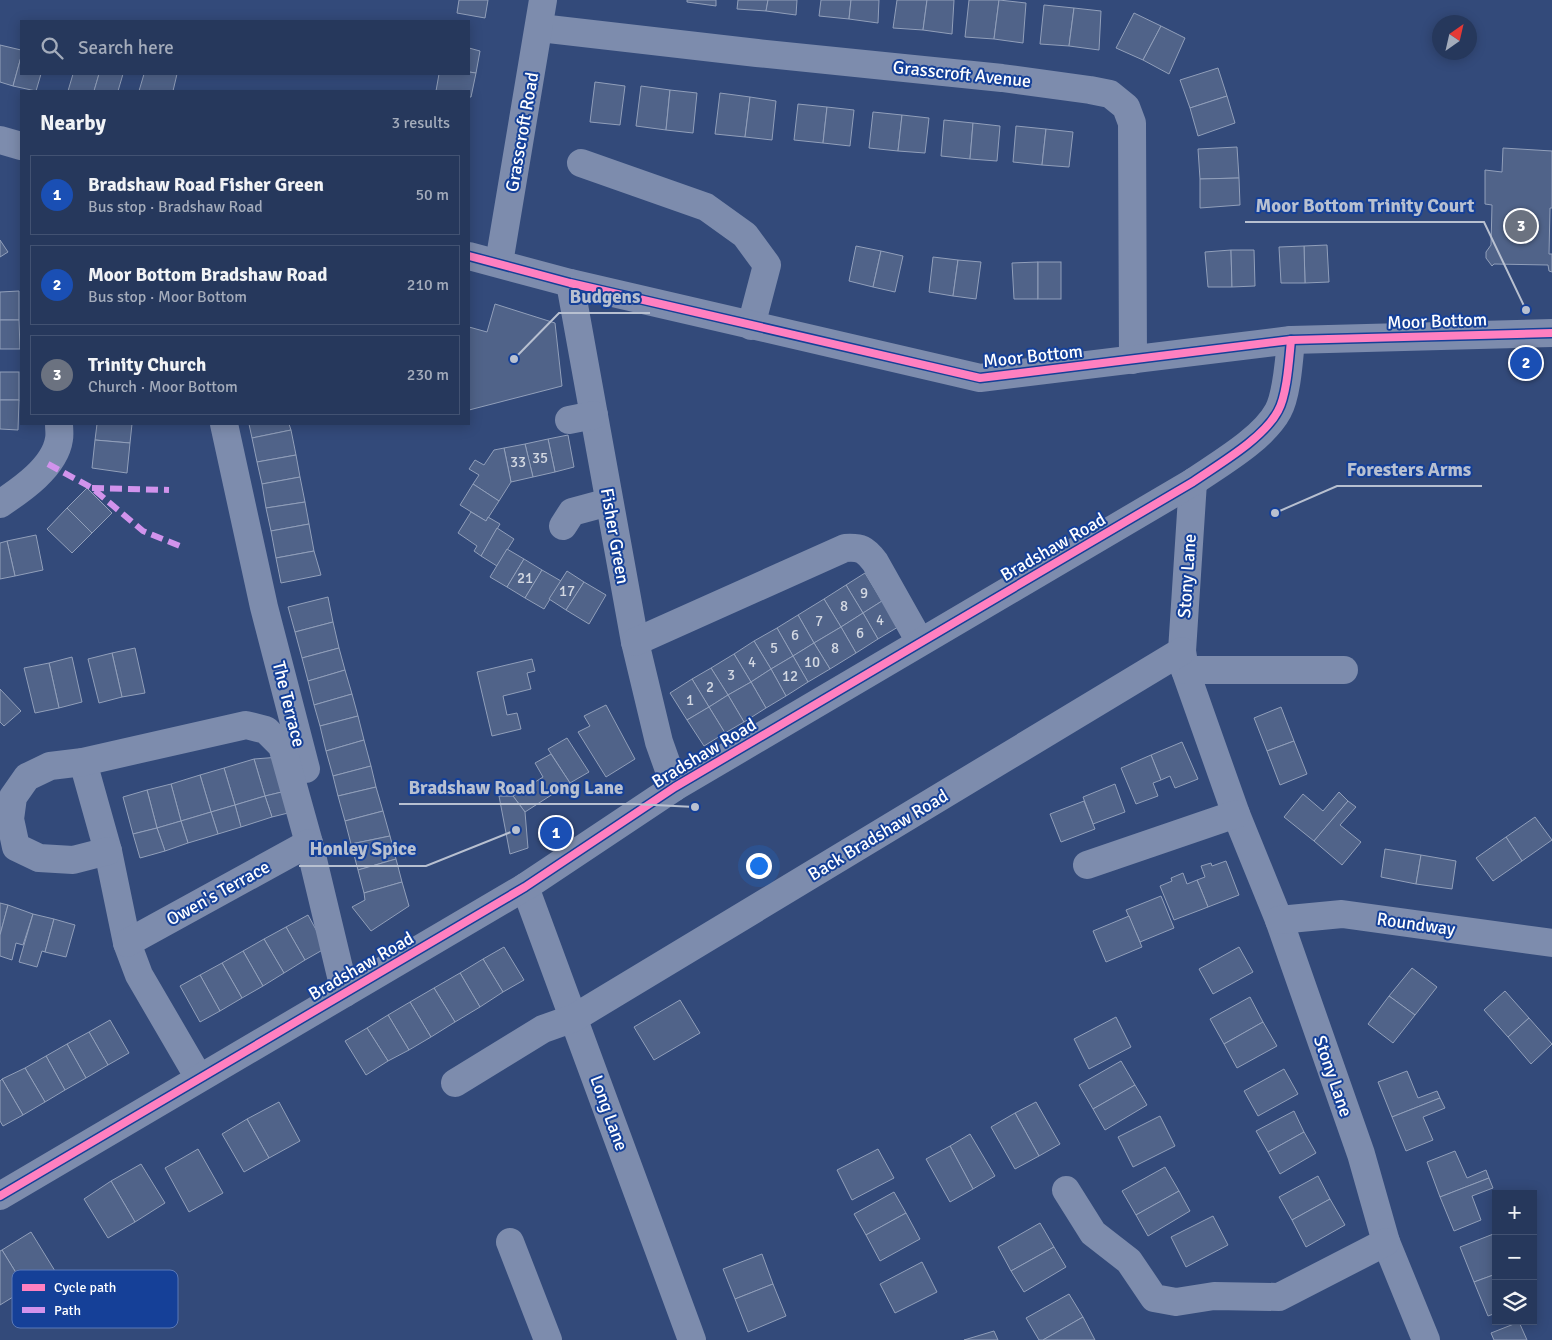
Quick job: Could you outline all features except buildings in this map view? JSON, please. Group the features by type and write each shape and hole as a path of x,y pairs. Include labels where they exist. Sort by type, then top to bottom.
{"street":[{"name":"Grasscroft Road","path":"499,263 544,0"},
{"name":"Grasscroft Avenue","path":"540,28 757,53 1002,78 1110,94 1126,107 1132,123 1133,360"},
{"path":"0,140 20,146"},
{"path":"581,163 706,206 745,235 767,265 752,326"},
{"name":"Moor Bottom","path":"470,256 570,283 980,378 1290,340 1552,333"},
{"name":"Fisher Green","path":"570,283 581,418 609,502 635,642 659,742 675,787"},
{"name":"Bradshaw Road","path":"0,1196 525,886 675,787 1193,482 1260,433 1278,411 1286,382 1290,340"},
{"path":"0,504 25,488 48,464 59,441 59,425"},
{"name":"The Terrace","path":"224,425 264,607 353,988"},
{"name":"Stony Lane","path":"1193,482 1183,661 1236,814 1279,920 1360,1154 1386,1242 1426,1340"},
{"path":"563,526 572,512 609,502"},
{"path":"635,642 846,548 858,547 868,552 875,562 920,642"},
{"path":"1183,661 1344,670"},
{"name":"Back Bradshaw Road","path":"455,1083 543,1029 574,1018 1183,661"},
{"path":"108,851 73,860 38,858 16,847 10,819 13,797 27,777 50,766 83,762 246,724 266,730 282,746 353,988"},
{"path":"83,762 108,851 128,943 139,976 199,1078"},
{"path":"1087,865 1236,814"},
{"name":"Owen's Terrace","path":"128,943 309,842"},
{"name":"Long Lane","path":"525,886 692,1340"},
{"name":"Roundway","path":"1279,920 1342,914 1552,943"},
{"path":"1066,1190 1093,1233 1129,1261 1154,1298 1176,1302 1214,1296 1279,1297 1386,1242"},
{"path":"510,1242 548,1340"}],"marked path":[{"path":"48,464 92,488 143,531 180,546"},
{"path":"92,488 169,490"}],"cycle path":[{"path":"470,256 570,283 980,378 1291,340 1552,333"},
{"path":"0,1196 525,887 675,787 1193,482 1251,441 1278,411 1284,396 1291,340"}],"place":[{"name":"Trinity Church","path":"1521,226"},
{"name":"Moor Bottom Trinity Court","path":"1526,310"},
{"name":"Budgens","path":"514,359"},
{"name":"Moor Bottom Bradshaw Road","path":"1526,363"},
{"name":"Foresters Arms","path":"1275,513"},
{"name":"Bradshaw Road Long Lane","path":"695,807"},
{"name":"Honley Spice","path":"516,830"},
{"name":"Bradshaw Road Fisher Green","path":"556,833"}]}
